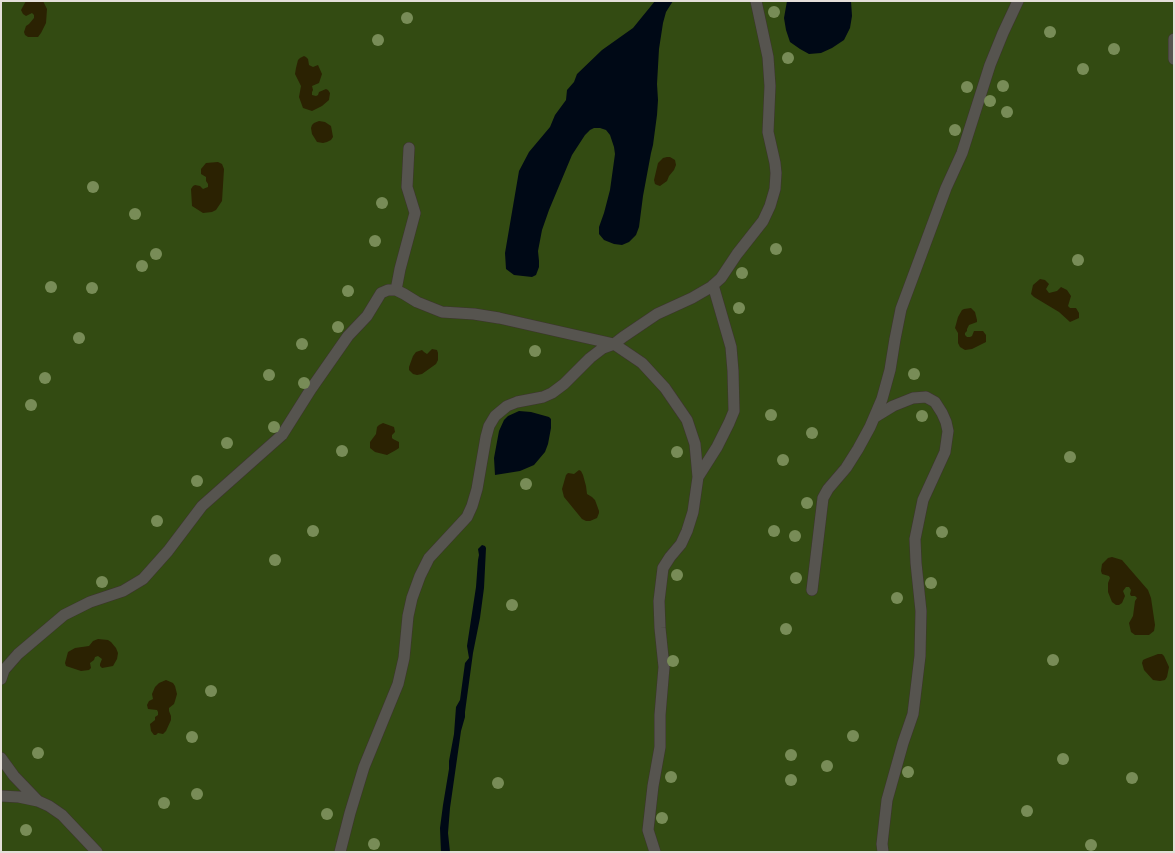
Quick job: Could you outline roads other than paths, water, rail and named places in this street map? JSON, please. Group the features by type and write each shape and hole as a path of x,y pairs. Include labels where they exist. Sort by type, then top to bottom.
{"lane":[{"path":"340,852 364,767 398,684 404,658 412,598 420,576 429,558 467,517 477,489 486,436 489,426 495,416 507,406 517,402 543,397 552,393 603,348 614,344 657,314 692,298 713,285 721,278 762,221 770,206 775,189 775,163 768,132 770,86 768,57 756,1"},
{"path":"812,590 823,498 828,489 846,468 875,417 890,370 894,339 901,309 943,194 962,153 990,65 1018,1"},
{"path":"1174,39 1174,59"},
{"path":"396,290 415,213 407,187 409,148"},
{"path":"698,477 717,448 734,411 734,378 731,347 713,285"},
{"path":"1,679 4,670 18,654 64,615 90,602 123,591 142,579 168,551 202,506 282,435 323,371 348,336 367,316 381,293 388,290 396,290 417,302 442,312 474,314 500,318 614,344 642,363 665,388 687,420 695,444 698,477 693,512 687,531 681,544 663,568 658,601 664,667 660,715 660,747 648,830 654,852"},
{"path":"875,417 893,406 913,398 926,397 935,402 942,413 948,430 945,452 923,500 916,539 916,564 921,611 920,656 914,714 903,743 887,800 882,844 883,852"},
{"path":"1,758 14,776 38,801"},
{"path":"1,796 19,797 38,801 49,806 62,816 97,852"}]}
